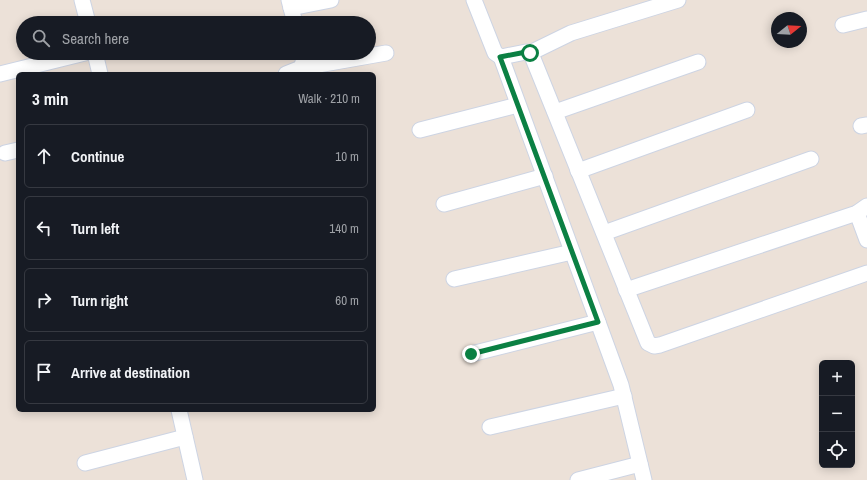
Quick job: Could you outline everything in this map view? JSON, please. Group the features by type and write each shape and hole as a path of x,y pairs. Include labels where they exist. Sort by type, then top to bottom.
{"street":[{"path":"82,0 86,16"},
{"path":"293,16 290,4 331,0"},
{"path":"474,0 492,48 500,57 598,322 624,396 644,480"},
{"path":"500,57 526,52 530,53 571,33 678,0"},
{"path":"843,25 867,19"},
{"path":"376,54 386,53"},
{"path":"530,53 648,343 654,346 867,273"},
{"path":"0,74 57,60"},
{"path":"97,60 100,72"},
{"path":"288,72 302,60"},
{"path":"555,112 698,62"},
{"path":"420,130 518,105"},
{"path":"578,171 747,110"},
{"path":"604,233 811,159"},
{"path":"444,204 544,176"},
{"path":"626,290 862,209 867,240"},
{"path":"454,279 572,252"},
{"path":"471,354 598,322"},
{"path":"490,427 624,396"},
{"path":"179,412 195,480"},
{"path":"85,463 185,437"},
{"path":"578,480 640,464"}],"route":[{"path":"471,354 598,322 500,57 526,52 530,53"}]}
